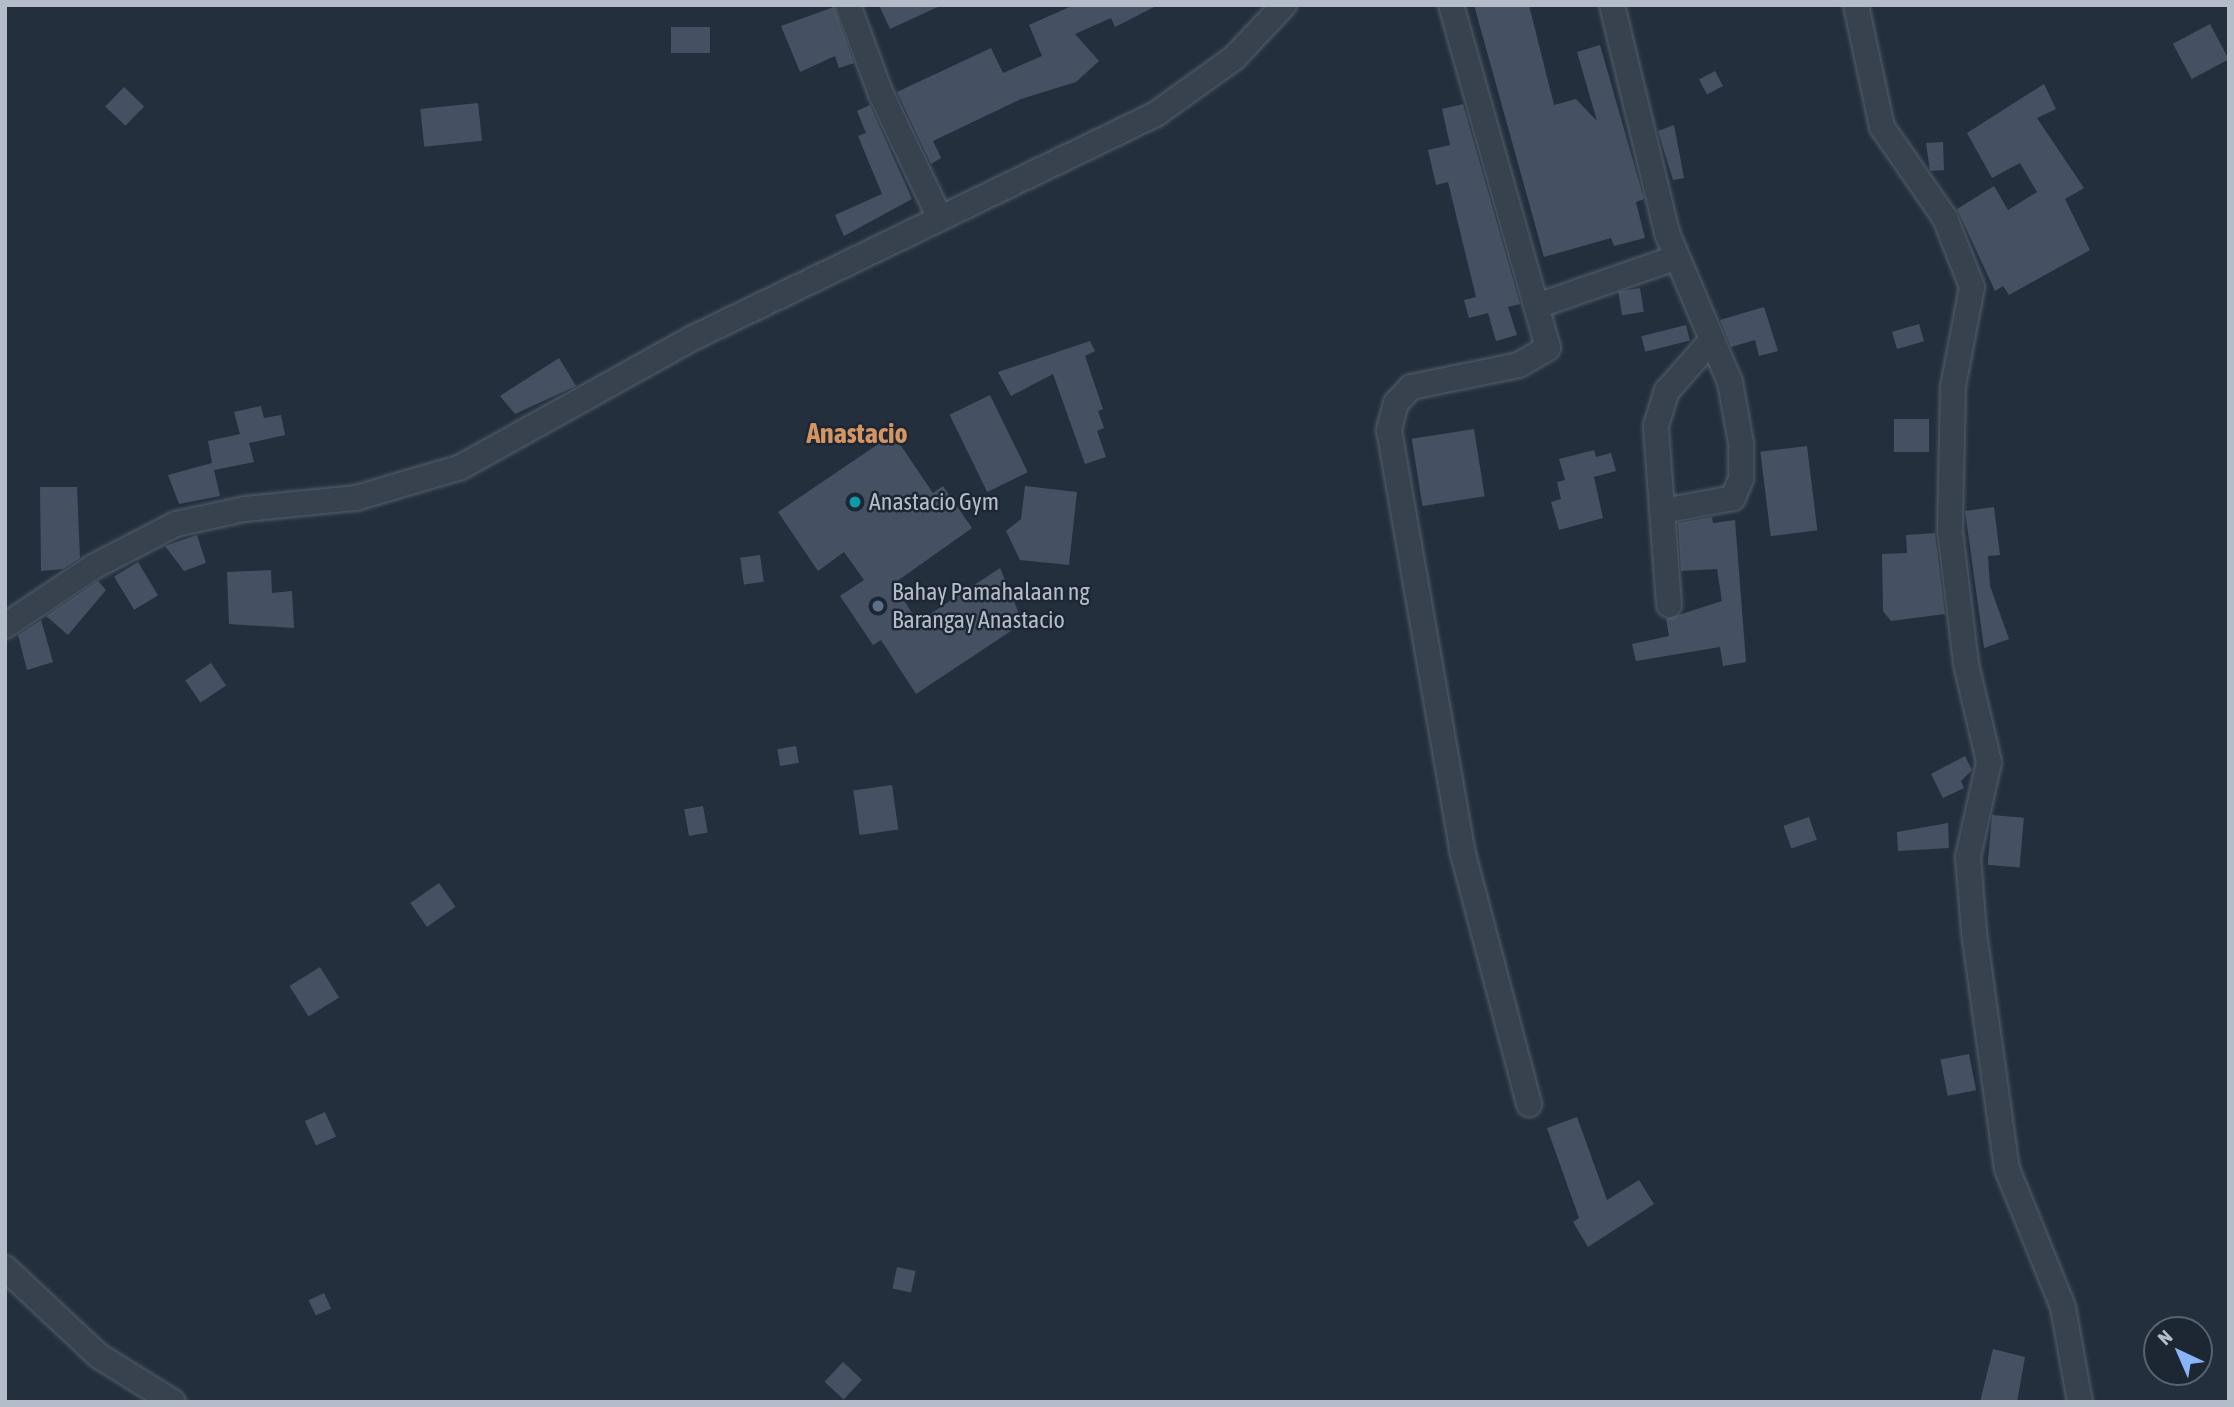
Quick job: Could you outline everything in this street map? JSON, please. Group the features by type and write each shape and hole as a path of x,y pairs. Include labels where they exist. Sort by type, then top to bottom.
{"street":[{"path":"848,5 881,94 940,218"},
{"path":"5,626 93,567 176,524 245,509 356,498 461,467 695,337 1196,90 1284,5"},
{"path":"1451,5 1548,336 1543,356 1411,387 1396,403 1389,430 1462,850 1529,1104"},
{"path":"1612,5 1675,258 1730,382 1741,479 1726,503 1663,511"},
{"path":"1856,5 1882,127 1945,218 1972,287 1953,387 1950,531 1966,664 1989,762 1968,857 1974,932 2007,1169 2063,1307 2080,1402"},
{"path":"1540,305 1675,258"},
{"path":"1669,605 1655,440 1660,408 1681,372 1711,341"},
{"path":"5,1268 99,1356 173,1402"}],"building":[{"path":"879,5 942,5 890,29"},
{"path":"1074,5 1158,5 1115,27 1111,18 1075,34 1099,61 1076,82 1021,99 933,141 941,158 931,164 897,92 991,48 1003,73 1042,56 1029,25"},
{"path":"1474,5 1529,5 1554,105 1576,99 1597,121 1577,52 1600,45 1644,199 1636,202 1645,238 1614,246 1611,238 1544,257"},
{"path":"834,7 854,63 839,68 835,56 800,72 781,26"},
{"path":"2210,24 2229,59 2192,79 2173,44"},
{"path":"671,27 710,27 710,53 671,53"},
{"path":"1715,71 1723,86 1707,94 1699,79"},
{"path":"2044,84 2056,109 2037,118 2084,188 2065,199 2090,250 2009,295 2003,286 1995,291 1957,209 1994,186 2008,210 2037,192 2020,163 1992,178 1967,133"},
{"path":"124,87 144,106 125,126 105,106"},
{"path":"478,103 482,141 424,147 420,109"},
{"path":"1463,104 1520,304 1508,307 1517,335 1496,341 1488,313 1469,318 1464,300 1476,297 1448,182 1436,185 1428,150 1450,145 1442,109"},
{"path":"870,105 912,199 844,236 835,215 882,194 858,136 866,133 857,111"},
{"path":"1674,125 1684,178 1673,180 1658,131"},
{"path":"1943,142 1944,170 1930,171 1926,143"},
{"path":"1640,288 1644,312 1622,315 1618,291"},
{"path":"1764,307 1778,351 1759,356 1755,340 1731,347 1720,320"},
{"path":"1919,324 1924,341 1897,349 1892,332"},
{"path":"1686,325 1690,341 1645,352 1641,336"},
{"path":"1090,341 1095,351 1085,356 1103,409 1098,411 1104,428 1097,431 1106,457 1085,464 1053,374 1011,396 998,372"},
{"path":"559,358 576,386 515,414 500,396"},
{"path":"990,395 1028,472 987,492 950,415"},
{"path":"261,406 264,418 281,415 285,435 249,443 254,462 214,470 220,496 179,504 168,475 212,463 208,441 240,434 234,412"},
{"path":"1894,419 1929,419 1929,452 1894,452"},
{"path":"1474,429 1485,496 1422,506 1412,439"},
{"path":"893,434 933,493 943,486 972,528 893,584 918,622 1000,568 1023,623 916,694 881,640 873,645 840,596 864,580 844,552 818,571 778,512"},
{"path":"1807,446 1817,530 1771,536 1760,452"},
{"path":"1594,450 1596,457 1611,453 1616,471 1594,477 1603,518 1559,530 1551,502 1561,499 1557,482 1565,480 1559,459"},
{"path":"1025,486 1077,492 1069,565 1020,560 1006,531 1021,519"},
{"path":"40,487 77,487 80,558 63,569 41,571"},
{"path":"1994,507 2000,555 1988,556 1990,586 2009,639 1984,648 1965,511"},
{"path":"1712,517 1713,523 1735,520 1746,662 1723,666 1720,647 1636,661 1632,644 1669,636 1666,619 1722,601 1717,569 1681,571 1678,523"},
{"path":"1935,533 1945,614 1891,621 1883,611 1882,554 1907,553 1906,535"},
{"path":"197,535 206,563 184,571 165,546"},
{"path":"760,555 764,582 744,585 740,558"},
{"path":"138,562 158,595 134,610 114,576"},
{"path":"271,570 272,593 292,591 294,628 229,624 227,572"},
{"path":"98,581 106,590 68,635 46,616"},
{"path":"41,620 53,662 27,670 18,635"},
{"path":"211,663 226,685 200,703 185,680"},
{"path":"796,746 799,763 780,766 777,749"},
{"path":"1965,756 1972,770 1961,781 1964,788 1943,798 1931,774"},
{"path":"892,785 898,830 860,835 853,790"},
{"path":"703,806 708,833 689,836 684,809"},
{"path":"1992,815 2024,818 2020,868 1988,865"},
{"path":"1809,817 1817,840 1791,848 1783,826"},
{"path":"1948,823 1949,848 1898,851 1897,832"},
{"path":"439,883 456,907 427,927 410,903"},
{"path":"320,967 339,998 309,1017 289,986"},
{"path":"1969,1054 1976,1090 1948,1096 1941,1060"},
{"path":"325,1112 336,1137 316,1146 305,1121"},
{"path":"1577,1117 1607,1200 1639,1180 1654,1204 1588,1247 1573,1222 1579,1218 1547,1128"},
{"path":"897,1267 916,1271 911,1292 892,1289"},
{"path":"324,1293 331,1308 316,1316 309,1300"},
{"path":"1993,1349 2025,1357 2017,1402 1980,1402"},
{"path":"843,1362 862,1380 844,1399 825,1382"}],"place":[{"name":"Anastacio Gym","path":"855,502"},
{"name":"Bahay Pamahalaan ng Barangay Anastacio","path":"878,606"}],"district":[{"name":"Anastacio","path":"857,433"}]}
